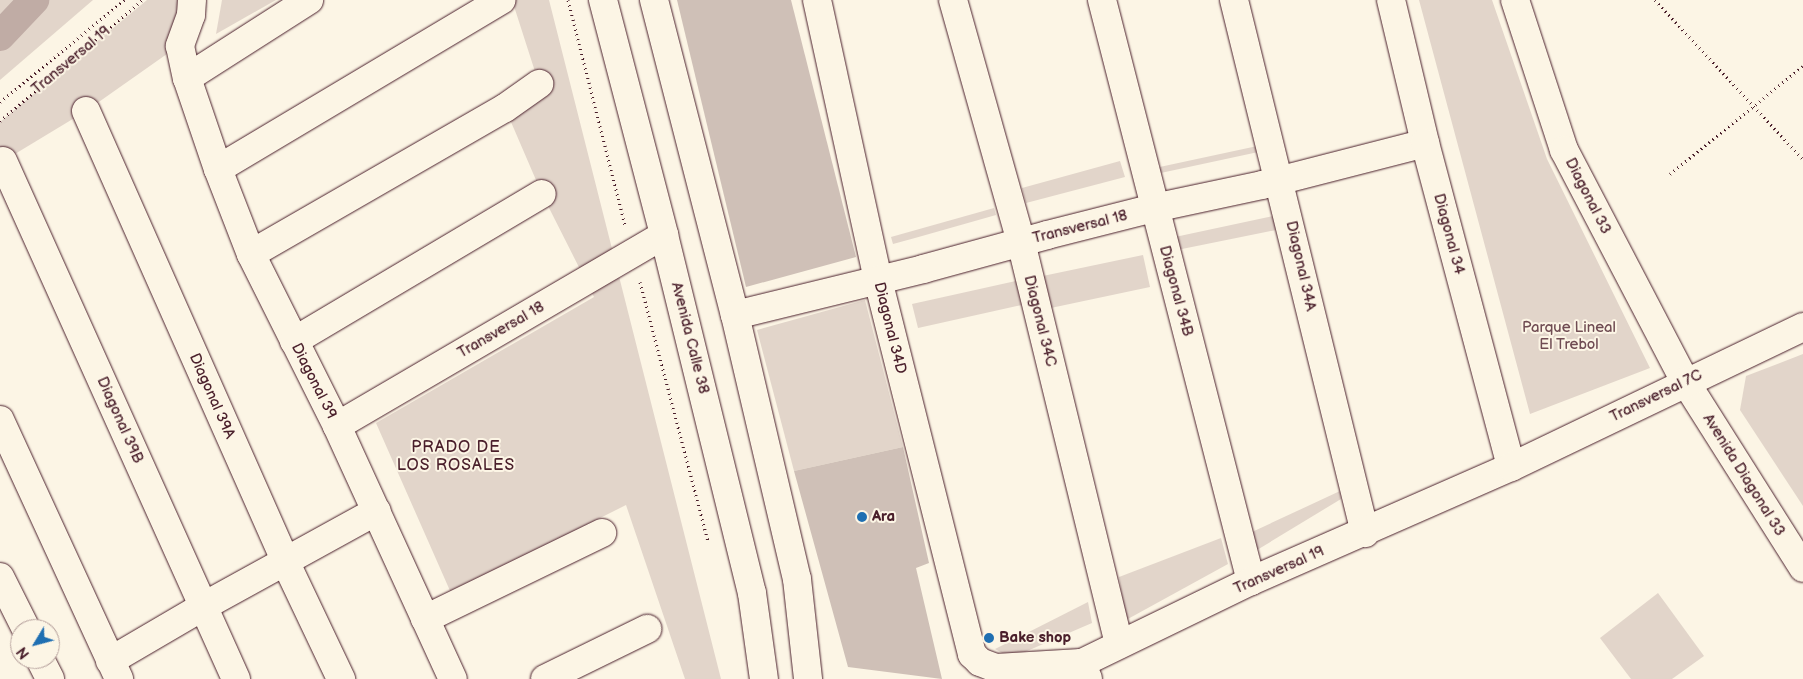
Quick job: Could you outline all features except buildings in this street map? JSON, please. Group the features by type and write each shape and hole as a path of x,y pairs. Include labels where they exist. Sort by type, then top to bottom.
{"street":[{"name":"Diagonal 39","path":"192,0 191,15 180,46 187,78 218,169 251,254 337,426 453,679"},
{"path":"187,78 309,0"},
{"path":"218,169 502,0"},
{"name":"Avenida Calle 38","path":"603,0 664,234 752,593 764,679"},
{"path":"654,0 735,315 797,579 808,679"},
{"name":"Diagonal 34D","path":"817,0 878,280 972,654 980,662 996,668 1085,671"},
{"name":"Diagonal 34C","path":"953,0 1021,242 1119,644"},
{"name":"Diagonal 34B","path":"1102,0 1251,581"},
{"name":"Diagonal 34A","path":"1234,0 1280,179 1364,533"},
{"name":"Diagonal 34","path":"1390,0 1425,143 1511,467"},
{"name":"Diagonal 33","path":"1515,0 1564,150 1685,381"},
{"path":"251,254 505,108 540,84"},
{"name":"Diagonal 39A","path":"86,111 285,561 341,679"},
{"name":"Transversal 18","path":"735,315 1154,208 1262,185 1425,143"},
{"name":"Diagonal 39B","path":"3,161 236,679"},
{"path":"294,341 542,194"},
{"name":"Transversal 18","path":"337,426 664,234"},
{"name":"Transversal 7C","path":"1511,467 1685,381 1803,327"},
{"name":"Avenida Diagonal 33","path":"1685,381 1803,568"},
{"path":"0,420 114,670 204,606 376,512"},
{"name":"Transversal 19","path":"1049,679 1085,671 1119,644 1251,581 1511,467"},
{"path":"425,619 602,533"},
{"path":"0,577 21,619"},
{"path":"545,679 647,629"}],"path":[{"path":"0,102 124,0"},
{"name":"Transversal 19","path":"0,121 142,0"},
{"path":"568,0 710,550"},
{"path":"1655,0 1803,159"},
{"path":"1670,174 1755,107 1803,66"}],"green space":[{"path":"0,0 93,0 0,80"},
{"path":"147,0 193,0 174,49 86,111 0,163 0,122"},
{"path":"222,0 276,0 216,34"},
{"path":"512,0 549,0 721,679 685,679 626,505 451,593 376,423 594,297 542,194 505,108 539,84"},
{"name":"Parque Lineal El Trebol","path":"1419,0 1492,0 1547,159 1650,368 1530,414"},
{"path":"1262,145 1263,151 1156,174 1155,168"},
{"path":"1120,161 1125,177 1026,203 1022,188"},
{"path":"994,208 996,215 893,244 891,237"},
{"path":"1278,215 1281,229 1177,250 1175,237"},
{"path":"1143,255 1150,287 1046,309 1038,277"},
{"path":"1020,280 1026,304 918,328 912,304"},
{"path":"865,300 903,447 794,471 757,330"},
{"path":"1803,354 1803,506 1740,410 1746,376"},
{"path":"1340,491 1341,499 1257,550 1252,532"},
{"path":"1221,538 1228,564 1126,620 1119,577"},
{"path":"1658,593 1704,656 1672,679 1631,679 1600,638"},
{"path":"1088,602 1092,623 1011,658 995,649"}],"waterway":[{"path":"0,36 34,0"}],"place":[{"name":"Ara","path":"862,517"},
{"name":"Bake shop","path":"989,638"}],"district":[{"name":"PRADO DE LOS ROSALES","path":"456,457"}]}
